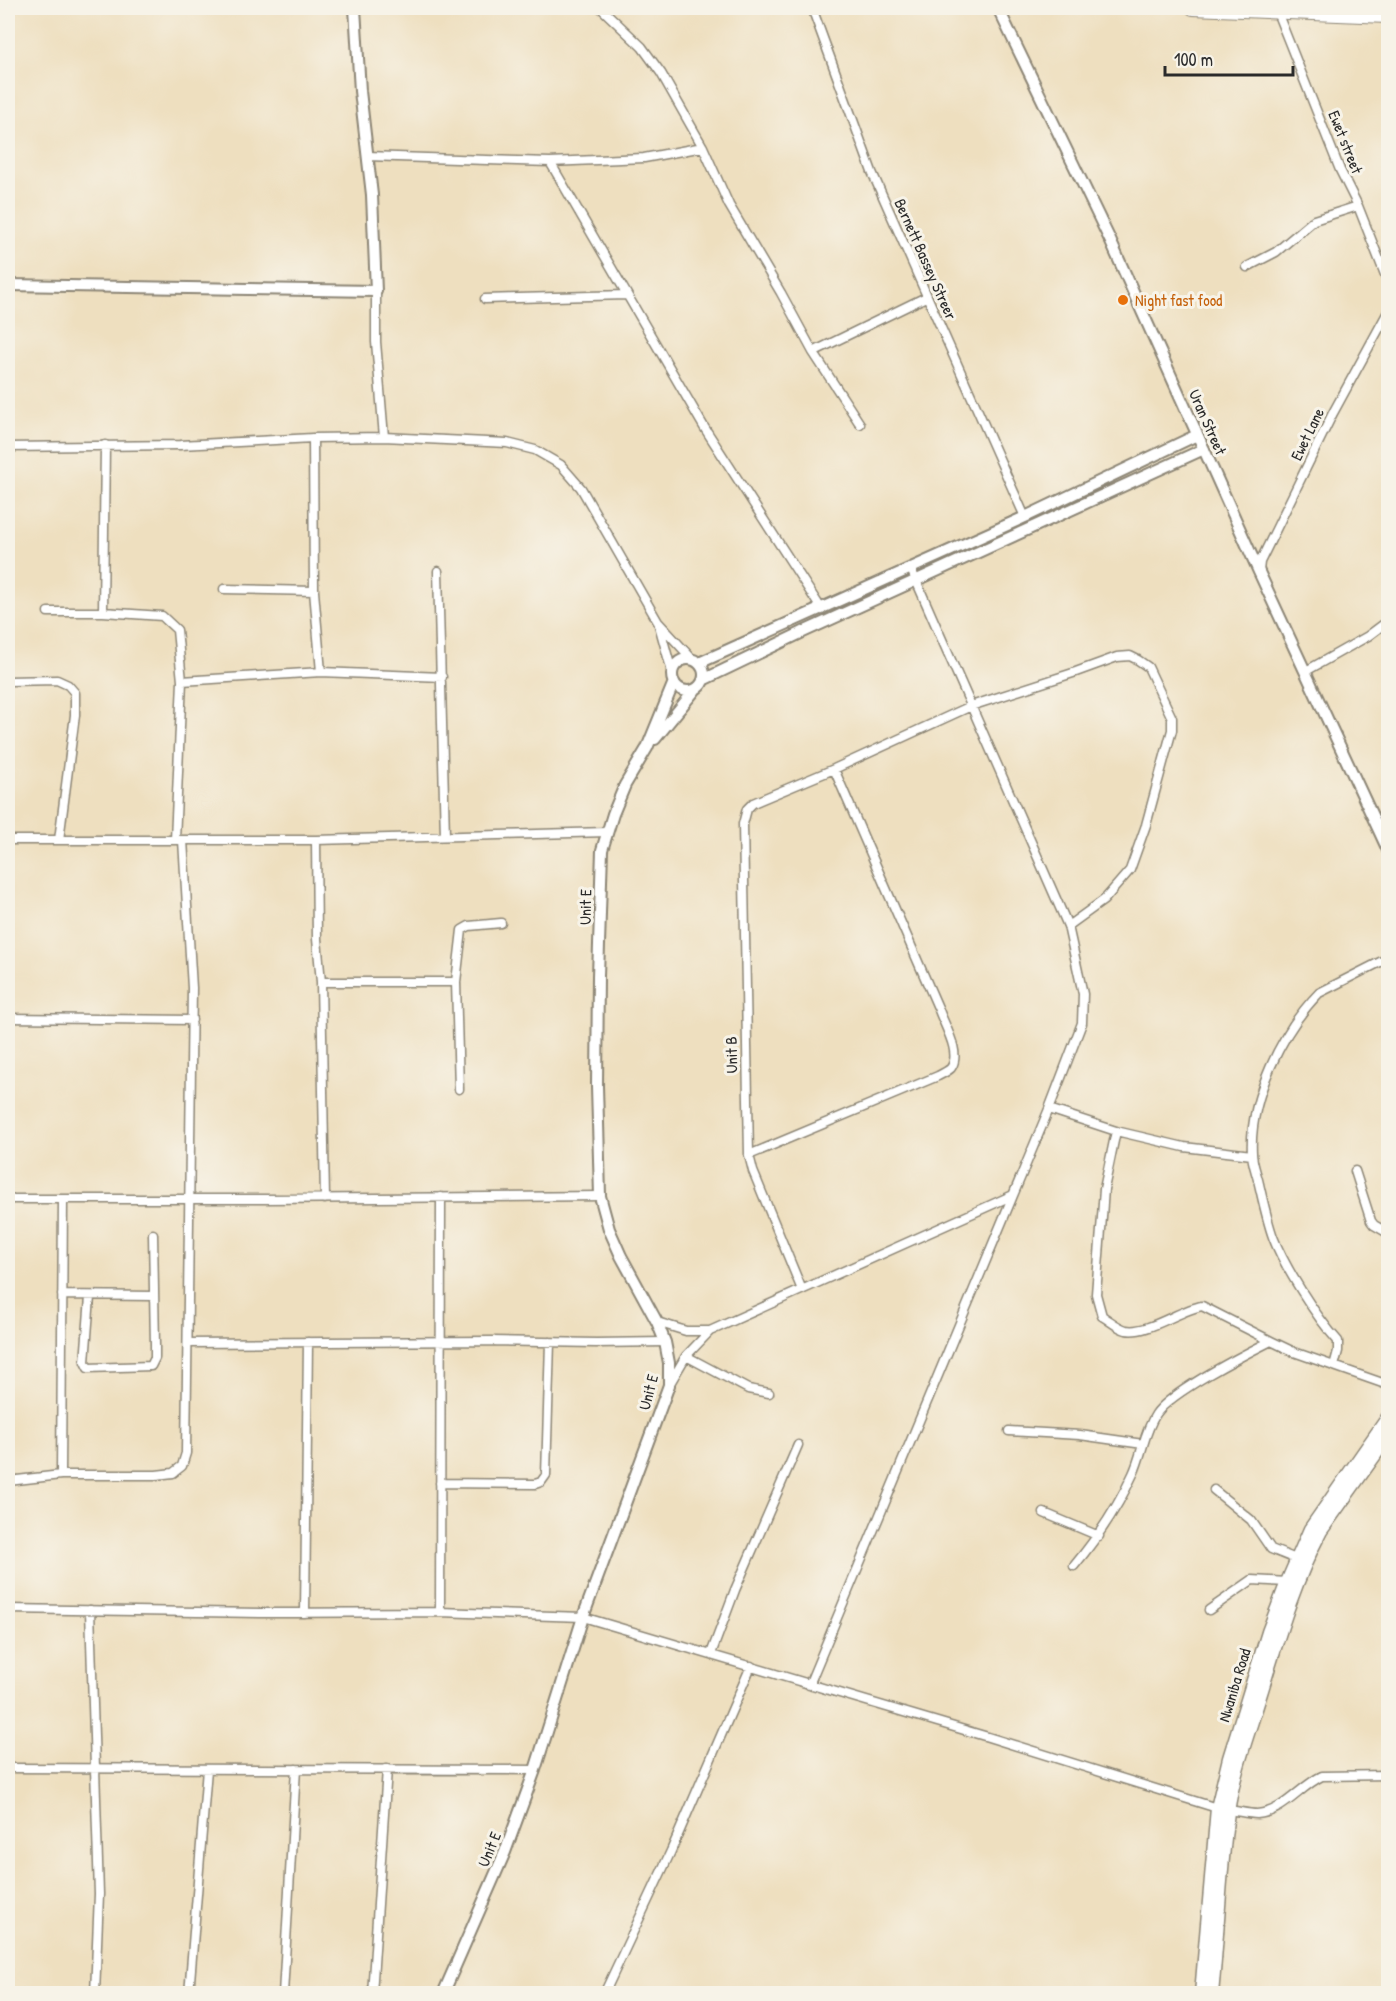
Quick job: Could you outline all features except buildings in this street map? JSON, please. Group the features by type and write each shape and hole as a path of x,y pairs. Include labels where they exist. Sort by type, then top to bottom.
{"highway":[{"path":"1193,8 1389,16"}],"main road":[{"name":"Nwaniba Road","path":"1201,1994 1223,1809 1233,1746 1268,1632 1296,1559 1317,1517 1389,1417"},
{"path":"1212,1994 1223,1809 1288,1606 1312,1548 1336,1509 1389,1437"}],"street":[{"path":"355,8 360,91 372,195 376,342 384,437"},
{"path":"601,8 642,47 661,73 703,147 729,205 781,292 813,352 860,424"},
{"name":"Bernett Bassey Streer","path":"812,8 872,172 1025,517"},
{"name":"Uran Street","path":"998,8 1110,240 1259,572 1389,850"},
{"name":"Ewet street","path":"1277,12 1340,170 1358,206 1389,282"},
{"path":"367,156 549,162 645,158 703,147"},
{"path":"549,162 705,427 822,610"},
{"path":"1246,267 1276,252 1314,220 1358,206"},
{"path":"8,285 376,291"},
{"path":"484,299 626,294"},
{"path":"813,352 926,297"},
{"name":"Ewet Lane","path":"1259,572 1260,562 1334,413 1389,312"},
{"path":"647,748 676,665 681,661 696,661 822,610 1197,435"},
{"path":"8,447 180,445 384,437 463,439 507,443 535,450 561,465 581,488 658,622 704,671 703,680"},
{"path":"313,438 314,591 321,672"},
{"path":"103,612 105,445"},
{"path":"647,748 703,680 1204,448"},
{"path":"809,1685 1049,1108 1082,1023 1083,994 1068,926 910,569"},
{"path":"438,571 445,836"},
{"path":"224,589 314,591"},
{"path":"8,1488 8,1481 61,1475 173,1473 183,1466 186,1453 192,988 179,840 182,681 177,630 162,616 103,612 48,612"},
{"path":"1306,671 1368,636 1389,621"},
{"path":"658,622 673,677 683,690 695,690"},
{"path":"749,1155 938,1076 950,1068 953,1060 954,1051 939,1011 834,769 971,706 1117,657 1130,656 1148,667 1172,718 1172,730 1146,825 1130,870 1104,900 1068,926"},
{"path":"182,681 321,672 442,677"},
{"path":"8,681 57,680 68,685 75,693 75,715 59,840"},
{"name":"Unit E","path":"443,1994 505,1852 535,1770 583,1617 669,1385 669,1363 657,1322 621,1256 609,1229 600,1196 597,1086 601,867 613,814 625,785 647,748"},
{"name":"Unit B","path":"802,1290 753,1171 749,1155 742,824 747,809 753,803 834,769"},
{"path":"8,840 316,840 608,832"},
{"path":"316,840 326,1199"},
{"path":"459,1089 456,982 462,930 468,926 501,923"},
{"path":"1334,1366 1338,1341 1290,1271 1273,1237 1252,1155 1256,1104 1262,1085 1285,1039 1312,1000 1319,993 1389,958"},
{"path":"321,982 456,982"},
{"path":"8,1018 192,1020"},
{"path":"1049,1108 1116,1131 1184,1147 1252,1155"},
{"path":"1116,1131 1104,1189 1096,1294 1102,1316 1126,1330 1144,1328 1190,1308 1202,1306 1294,1352 1389,1385"},
{"path":"1355,1171 1371,1221 1389,1233"},
{"path":"8,1199 600,1196"},
{"path":"669,1385 686,1356 710,1331 1011,1196"},
{"path":"440,1612 441,1197"},
{"path":"61,1475 63,1200"},
{"path":"90,1297 85,1362 88,1368 151,1366 155,1352 153,1234"},
{"path":"62,1295 153,1296"},
{"path":"657,1322 686,1331 710,1331"},
{"path":"1074,1566 1099,1536 1134,1473 1156,1414 1169,1401 1271,1341"},
{"path":"306,1612 308,1342"},
{"path":"440,1483 535,1484 541,1482 546,1475 550,1342"},
{"path":"188,1343 664,1342"},
{"path":"686,1356 747,1389 769,1393"},
{"path":"1009,1431 1080,1435 1143,1444"},
{"path":"711,1654 735,1590 798,1445"},
{"path":"1215,1490 1251,1520 1272,1549 1296,1559"},
{"path":"1044,1513 1099,1536"},
{"path":"1209,1610 1252,1580 1287,1581"},
{"path":"8,1609 440,1612 583,1617 1223,1809 1255,1814 1267,1812 1280,1807 1314,1779 1322,1776 1389,1775"},
{"path":"90,1610 99,1894 94,1994"},
{"path":"604,1994 671,1851 751,1666"},
{"path":"8,1768 535,1770"},
{"path":"189,1994 207,1769"},
{"path":"283,1994 296,1769"},
{"path":"372,1994 387,1769"}],"place":[{"name":"Night fast food","path":"1123,300"}]}
